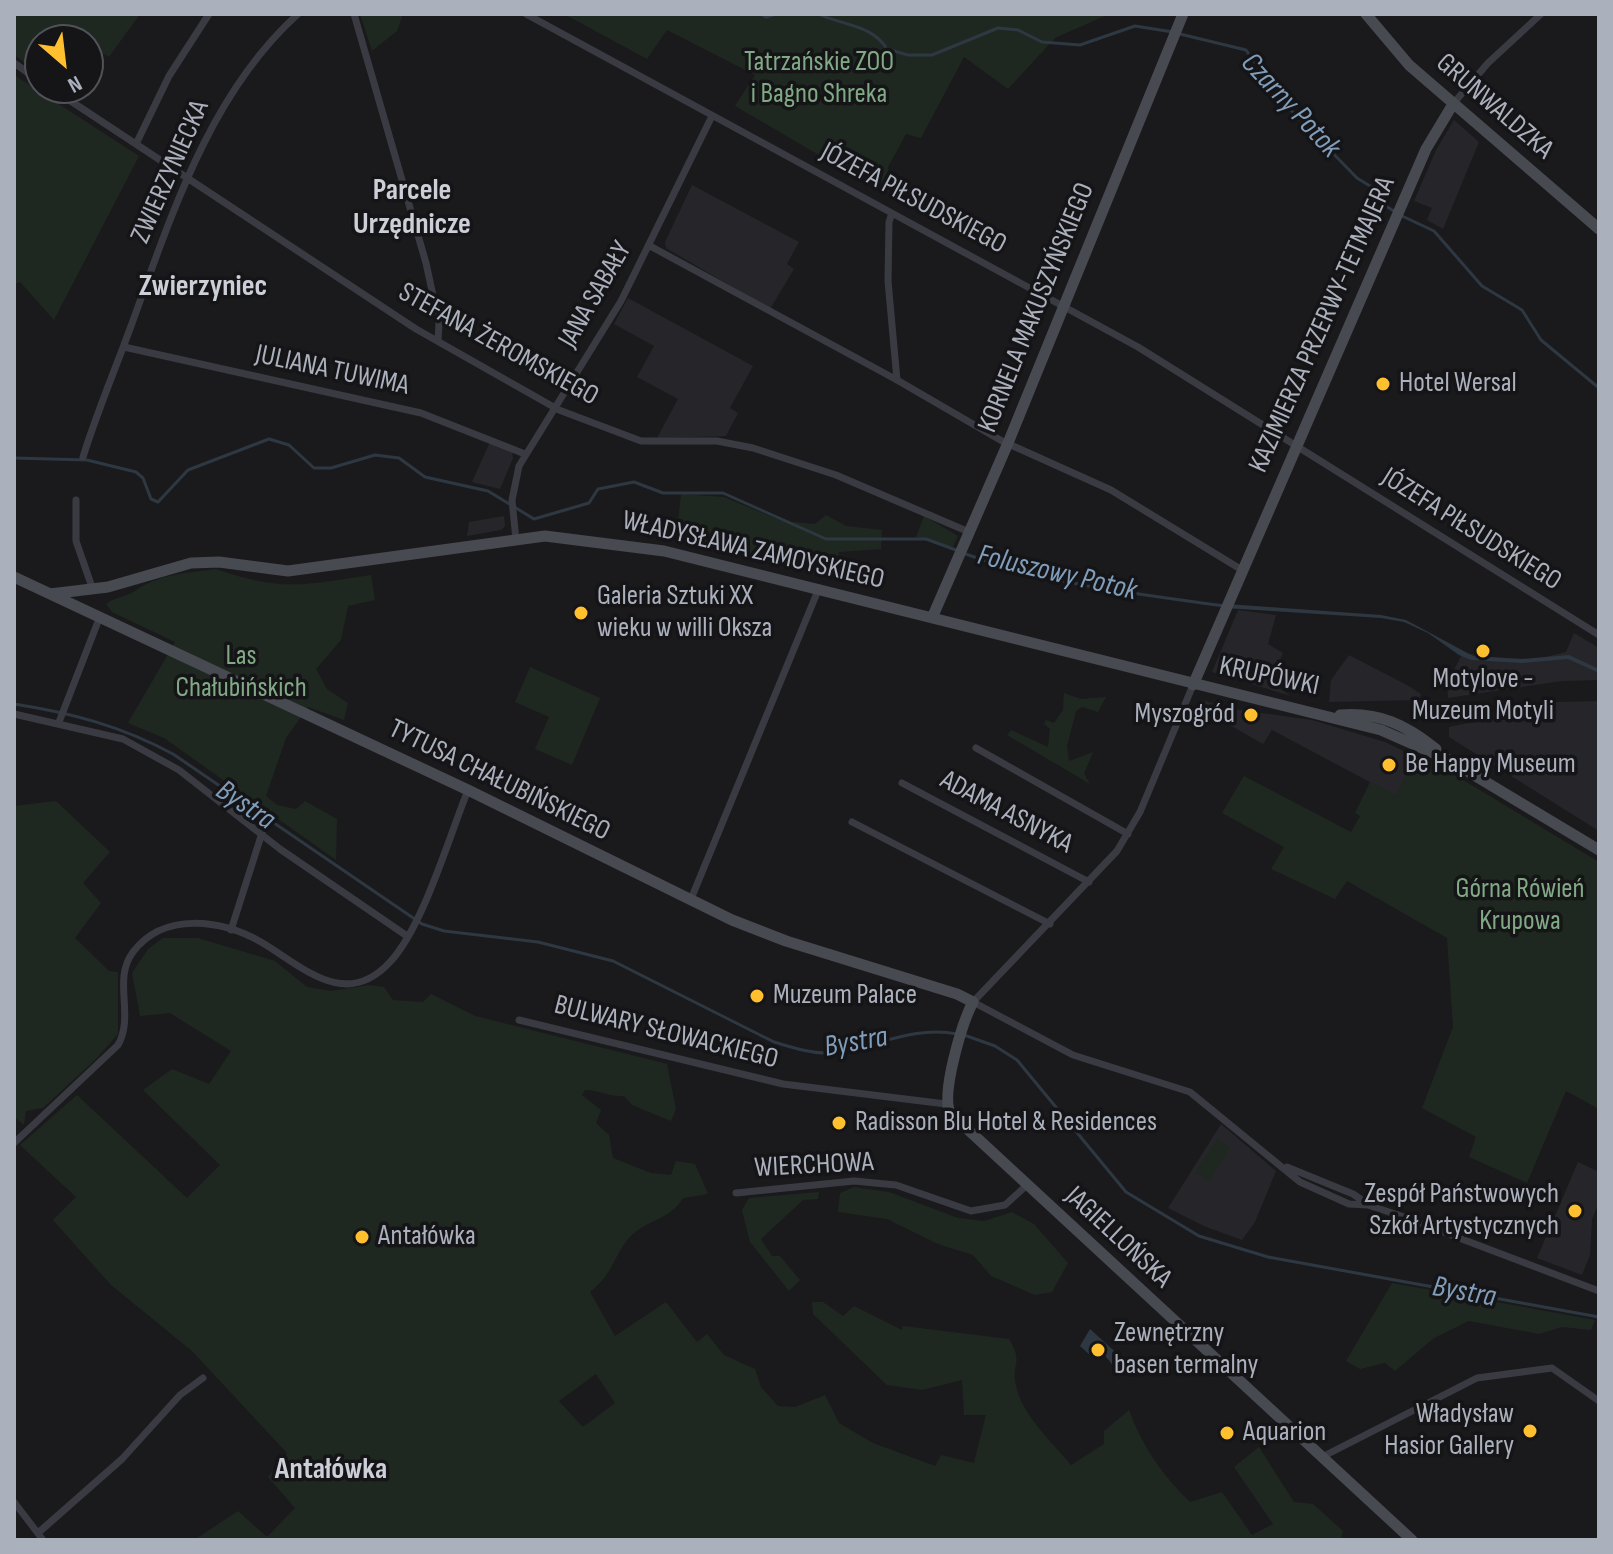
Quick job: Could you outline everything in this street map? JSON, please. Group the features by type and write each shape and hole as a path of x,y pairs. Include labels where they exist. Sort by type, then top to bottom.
{"street":[{"path":"136,144 169,76 209,14"},
{"name":"ZWIERZYNIECKA","path":"83,457 99,406 189,181 237,81 276,34 298,14"},
{"path":"354,14 426,263 439,323 438,341"},
{"name":"JÓZEFA PIŁSUDSKIEGO","path":"526,14 1063,304 1201,385 1295,447 1599,635"},
{"name":"KORNELA MAKUSZYŃSKIEGO","path":"932,618 1008,443 1183,14"},
{"name":"GRUNWALDZKA","path":"1366,14 1402,58 1599,229"},
{"name":"KAZIMIERZA PRZERWY-TETMAJERA","path":"1193,685 1431,138 1453,104 1488,63 1541,14"},
{"name":"STEFANA ŻEROMSKIEGO","path":"75,104 438,341 555,407 641,441 722,442 753,448 836,475 969,532"},
{"name":"JANA SABAŁY","path":"516,540 512,493 525,454 621,301 712,116"},
{"path":"892,213 889,222 888,281 897,380"},
{"path":"650,246 1008,443 1105,487 1242,570"},
{"name":"JULIANA TUWIMA","path":"124,347 421,413 525,454"},
{"path":"76,500 76,541 93,590"},
{"name":"WŁADYSŁAWA ZAMOYSKIEGO","path":"49,594 108,587 195,562 288,571 516,540 565,537 655,549 1193,685"},
{"name":"TYTUSA CHAŁUBIŃSKIEGO","path":"14,577 468,790 691,899 786,941 957,994 973,1002"},
{"name":"WŁADYSŁAWA ZAMOYSKIEGO","path":"84,611 93,596 108,587"},
{"path":"691,899 819,588"},
{"path":"60,720 99,619"},
{"path":"946,1104 963,1023 973,1002 1089,882 1128,834 1193,685"},
{"name":"KRUPÓWKI","path":"1193,685 1278,706 1371,721 1412,737 1599,850"},
{"path":"14,714 60,720 134,745 179,770 365,909 409,932"},
{"path":"976,748 1128,834"},
{"name":"ADAMA ASNYKA","path":"902,783 1089,882"},
{"path":"14,1143 118,1045 126,1027 124,968 138,947 156,933 182,923 231,930 262,943 311,977 339,983 379,972 394,958 419,912 468,790"},
{"path":"852,822 1050,924"},
{"path":"231,930 262,833"},
{"path":"973,1002 1073,1055 1190,1092 1277,1162 1353,1194 1368,1205 1599,1291"},
{"name":"BULWARY SŁOWACKIEGO","path":"519,1020 783,1084 946,1104"},
{"name":"JAGIELLOŃSKA","path":"946,1104 960,1126 1412,1540"},
{"name":"WIERCHOWA","path":"736,1193 854,1181 896,1185 971,1211 1005,1205 1026,1186"},
{"path":"1322,1457 1477,1378 1495,1373 1552,1368 1599,1401"},
{"path":"14,1502 40,1536 122,1459 180,1395 203,1378"}],"shaded area":[{"path":"1454,120 1479,142 1443,229 1427,220 1432,208 1414,201 1436,150"},
{"path":"692,185 799,242 787,264 794,269 770,309 666,248 665,242"},
{"path":"628,298 753,366 730,408 738,413 726,436 657,438 678,399 637,377 654,346 614,324"},
{"path":"490,442 512,452 513,458 500,489 472,482"},
{"path":"504,516 505,526 501,530 467,536 469,522"},
{"path":"1227,604 1381,615 1406,620 1473,656 1522,659 1569,655 1599,669 1599,673 1568,659 1522,663 1471,660 1404,622 1225,608"},
{"path":"1238,610 1276,615 1268,644 1283,653 1270,682 1291,696 1212,672"},
{"path":"1574,633 1599,648 1599,680 1562,681 1448,698 1447,684 1463,652 1488,658 1537,659 1566,652"},
{"path":"1349,655 1421,694 1419,700 1329,702 1331,680"},
{"path":"1201,700 1234,709 1312,720 1385,742 1416,757 1396,796 1272,730 1263,744 1196,706"},
{"path":"1599,701 1599,831 1449,737 1449,727 1473,722 1473,717 1483,713 1557,702"},
{"path":"1221,1124 1276,1171 1255,1222 1242,1240 1168,1208"},
{"name":"Zespół Państwowych Szkół Artystycznych","path":"1578,1162 1599,1172 1599,1203 1592,1219 1590,1255 1582,1275 1537,1258"},
{"name":"Zewnętrzny basen termalny","path":"1090,1329 1122,1358 1114,1367 1104,1354 1092,1357 1080,1346"}],"green space":[{"path":"14,14 140,14 109,57 104,54 104,24 24,24 24,62 14,55"},
{"path":"360,14 403,14 397,31 372,51"},
{"name":"Tatrzańskie ZOO i Bagno Shreka","path":"564,14 1107,15 1055,38 1008,89 964,57 921,138 906,134 888,167 890,190 884,193 735,106 755,75 667,30 647,59"},
{"path":"14,75 24,81 24,104 59,104 139,156 54,320 20,282 14,284"},
{"path":"681,494 724,497 782,521 815,524 826,515 846,526 882,530 881,549 839,552 832,579 714,546 676,541"},
{"path":"924,516 958,536 953,547 916,537"},
{"name":"Las Chałubińskich","path":"216,569 276,584 328,582 371,575 375,600 348,606 341,640 316,669 327,689 348,703 344,720 308,707 286,738 266,796 277,805 296,809 305,801 337,819 336,860 164,738 128,723 175,642 112,612 106,604 153,581"},
{"path":"530,667 600,698 572,765 535,749 549,717 515,702"},
{"path":"1064,693 1081,699 1106,697 1098,712 1082,707 1076,711 1067,746 1069,761 1093,752 1084,774 1090,784 1007,735 1011,730 1048,747 1050,729 1044,724 1046,720 1054,723 1063,710"},
{"name":"Górna Rówień Krupowa","path":"1416,757 1423,760 1425,757 1599,862 1599,1109 1566,1091 1527,1183 1469,1157 1476,1137 1422,1108 1453,1027 1447,938 1347,881 1335,899 1271,869 1284,847 1222,813 1244,776 1351,832 1360,816 1355,813 1370,782 1396,795"},
{"path":"56,801 110,852 83,883 101,903 75,938 109,971 118,972 118,1034 43,1108 26,1111 24,1125 14,1117 14,806"},
{"path":"163,938 198,938 275,961 307,987 331,991 369,985 384,987 393,1000 423,1002 431,994 475,1016 667,1064 676,1109 671,1121 632,1105 624,1096 585,1090 582,1095 601,1110 596,1123 609,1135 613,1158 651,1173 671,1175 676,1161 695,1164 708,1194 683,1198 672,1211 632,1235 604,1278 590,1292 615,1336 666,1302 697,1342 707,1334 724,1355 755,1369 761,1387 778,1406 795,1407 825,1395 839,1423 873,1443 935,1466 941,1455 974,1463 986,1415 964,1415 962,1380 922,1390 887,1385 813,1314 812,1302 823,1302 843,1316 854,1306 902,1330 903,1326 1009,1339 1016,1359 1019,1397 1039,1428 1071,1465 1104,1444 1104,1431 1129,1410 1154,1459 1190,1502 1222,1492 1252,1535 1273,1524 1234,1467 1259,1447 1294,1502 1313,1504 1343,1531 1341,1540 194,1540 238,1511 267,1537 295,1508 268,1477 287,1453 192,1351 111,1285 53,1220 76,1197 20,1145 77,1095 187,1198 220,1165 143,1090 172,1069 209,1084 231,1051 170,1013 140,1016 132,973 148,949","holes":["596,1374 615,1403 583,1427 559,1401"]},
{"path":"1217,1139 1230,1147 1209,1181 1195,1172"},
{"path":"854,1187 889,1192 958,1218 984,1221 1012,1212 1034,1224 1068,1263 1052,1292 1035,1295 991,1276 973,1255 938,1244 887,1219 838,1212 840,1193"},
{"path":"819,1192 818,1199 803,1200 761,1239 772,1256 780,1256 800,1280 789,1291 750,1242 742,1210 749,1198"},
{"path":"1392,1283 1595,1320 1591,1330 1562,1327 1539,1334 1469,1321 1434,1338 1395,1371 1385,1363 1360,1369 1346,1361"}],"waterway":[{"name":"Czarny Potok","path":"761,14 766,17 776,14"},
{"name":"Czarny Potok","path":"818,14 865,30 887,49 908,55 932,55 998,28 1018,30 1042,42 1080,45 1135,26 1173,32"},
{"name":"Czarny Potok","path":"1180,34 1246,50 1278,97 1357,178 1383,194 1384,205 1394,211"},
{"name":"Czarny Potok","path":"1400,215 1434,231 1482,286 1522,310 1541,340 1599,388"},
{"name":"Foluszowy Potok","path":"14,458 87,460 136,472 143,478 151,499 158,502 188,470 269,439 289,445 314,468 331,468 375,455 399,458 425,477 488,491 534,519 589,503 598,489 634,482 663,493 723,493 826,539 926,539 956,550"},
{"name":"Foluszowy Potok","path":"963,553 1059,580 1225,606"},
{"name":"Bystra","path":"14,704 96,722 173,754 422,924 444,931 538,942 613,961 774,1042 808,1051 845,1051 924,1033 957,1034"},
{"name":"Bystra","path":"964,1035 995,1046 1017,1060 1126,1192 1199,1236 1268,1257 1599,1317"}],"place":[{"name":"Hotel Wersal","path":"1383,384"},
{"name":"Galeria Sztuki XX wieku w willi Oksza","path":"581,613"},
{"name":"Motylove - Muzeum Motyli","path":"1483,651"},
{"name":"Myszogród","path":"1251,715"},
{"name":"Be Happy Museum","path":"1389,765"},
{"name":"Muzeum Palace","path":"757,996"},
{"name":"Radisson Blu Hotel & Residences","path":"839,1123"},
{"name":"Zespół Państwowych Szkół Artystycznych","path":"1575,1211"},
{"name":"Antałówka","path":"362,1237"},
{"name":"Zewnętrzny basen termalny","path":"1098,1350"},
{"name":"Władysław Hasior Gallery","path":"1530,1431"},
{"name":"Aquarion","path":"1227,1433"}],"district":[{"name":"Parcele Urzędnicze","path":"412,208"},
{"name":"Zwierzyniec","path":"203,287"},
{"name":"Antałówka","path":"331,1470"}]}
